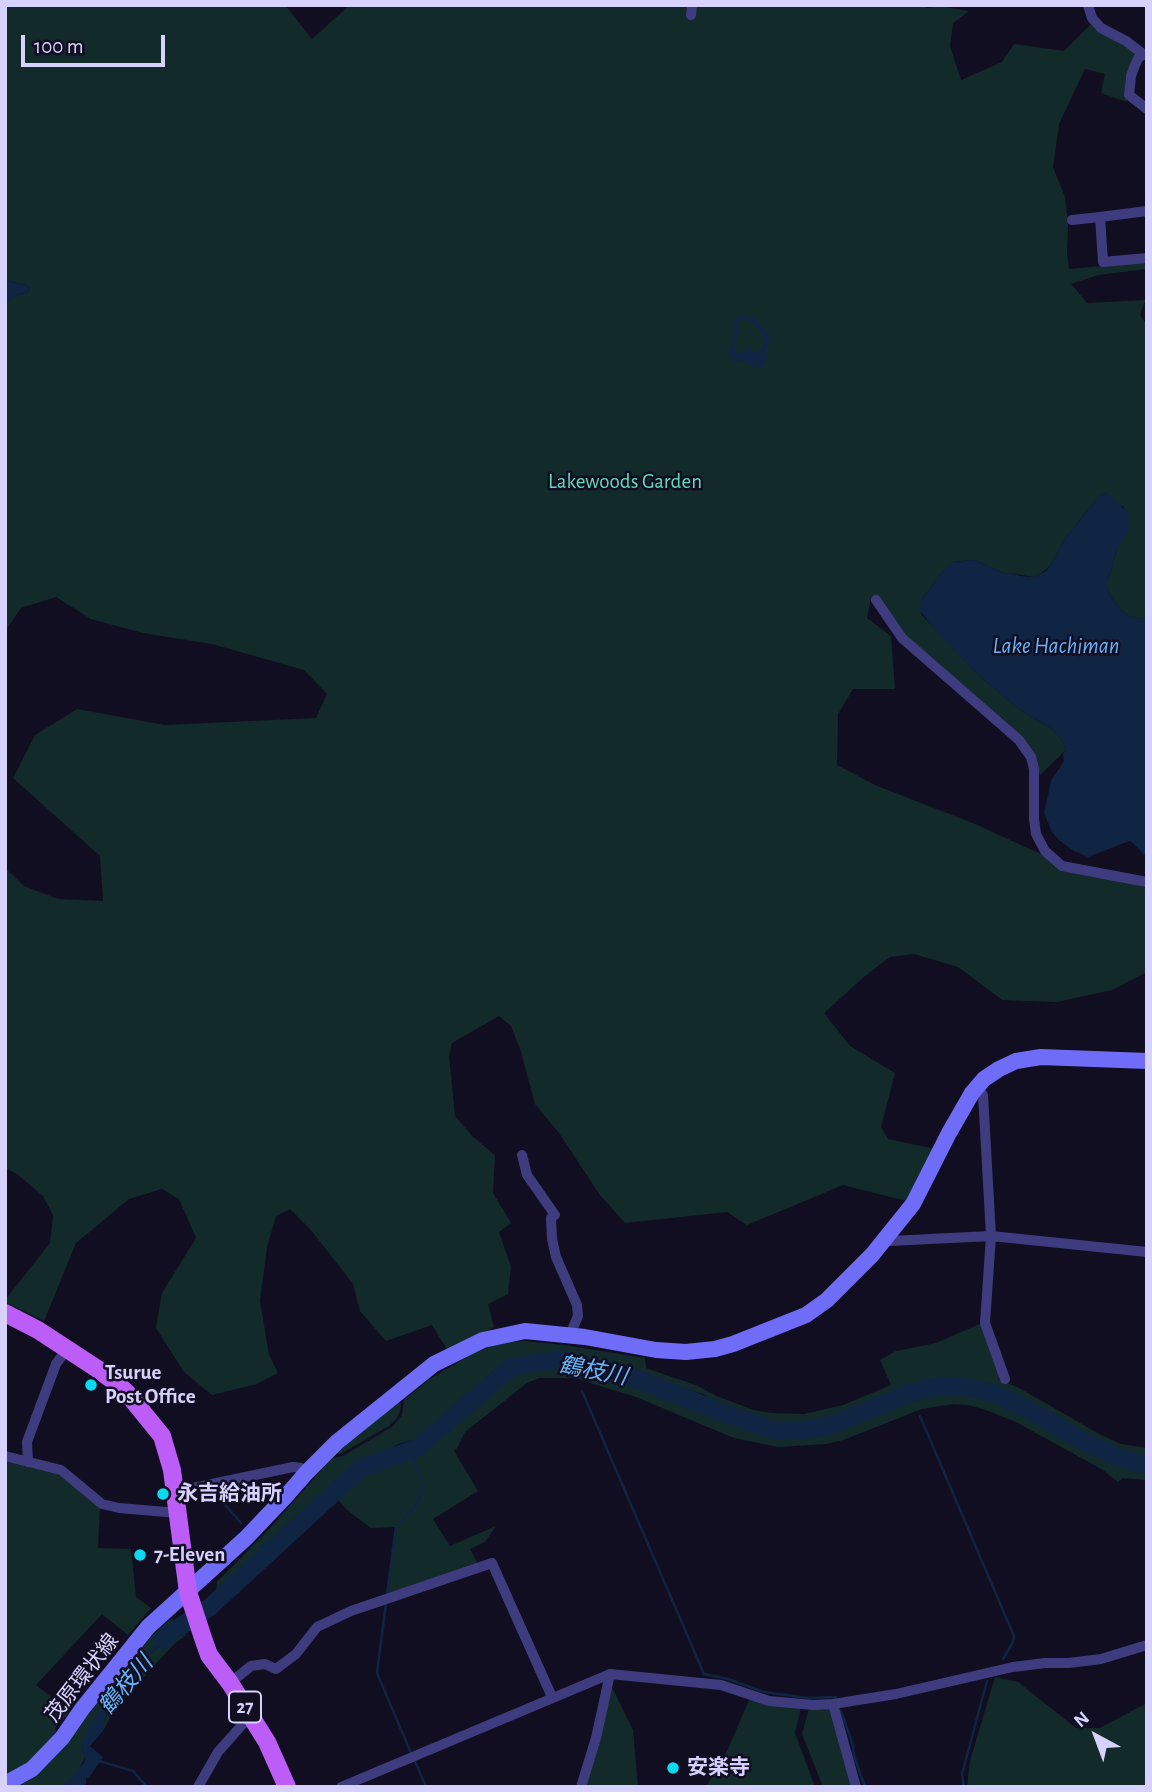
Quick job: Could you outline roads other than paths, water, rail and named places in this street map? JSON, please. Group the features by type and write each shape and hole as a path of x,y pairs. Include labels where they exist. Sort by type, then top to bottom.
{"main road":[{"path":"976,1088 984,1079 1007,1065 1041,1057 1147,1061"},
{"name":"茂原環状線","path":"5,1784 32,1769 62,1738 148,1627 190,1597 337,1442 434,1364 483,1339 525,1331 570,1335 656,1350 686,1352 715,1349 806,1315 827,1300 855,1272 913,1203 976,1088"},
{"name":"27","path":"5,1313 38,1330 116,1382 162,1436 172,1470 190,1597 200,1630 209,1655 250,1716 277,1762 287,1787"}],"street":[{"path":"1088,5 1092,18 1101,27 1145,54 1139,57 1135,65 1129,95 1147,110"},
{"path":"1072,220 1147,211"},
{"path":"1100,217 1103,262 1147,258"},
{"path":"876,600 902,638 1018,740 1031,757 1034,769 1036,834 1045,850 1062,866 1147,882"},
{"path":"976,1088 984,1095 991,1236 985,1323 1005,1379"},
{"path":"522,1155 527,1175 555,1215 551,1218 551,1228 556,1257 577,1304 578,1316 570,1335"},
{"path":"885,1238 890,1241 991,1236 1147,1252"},
{"path":"28,1462 27,1442 56,1364 67,1349"},
{"path":"5,1456 61,1470 102,1504 178,1513"},
{"path":"174,1492 293,1467 307,1472"},
{"path":"230,1683 251,1666 265,1664 276,1669 296,1654 317,1627 328,1621 492,1563 552,1697"},
{"path":"341,1787 610,1674 721,1685 769,1700 813,1705 832,1704 897,1694 1013,1667 1101,1659 1147,1645"},
{"path":"581,1787 596,1738 610,1674"},
{"path":"832,1704 856,1787"},
{"path":"198,1787 218,1752 250,1716"}],"water":[{"path":"5,280 29,286 30,290 5,303"},
{"path":"738,317 755,318 770,335 766,362 760,368 727,356 734,336 733,320","holes":["742,319 751,321 763,335 764,345 753,352 748,347 740,354 733,346 739,332 737,323"]},
{"name":"Lake Hachiman","path":"1105,493 1130,514 1129,529 1117,550 1108,590 1121,610 1129,616 1147,620 1147,858 1129,841 1088,857 1060,841 1052,832 1044,813 1051,781 1064,761 1063,754 1066,750 1061,738 1052,729 1019,709 977,674 934,629 919,609 922,599 952,562 975,560 1005,574 1021,576 1033,577 1045,572 1067,536 1099,496"},
{"path":"177,1623 185,1634 181,1637 172,1635 144,1660 139,1673 132,1676 117,1691 107,1706 103,1731 90,1746 103,1757 86,1779 86,1784 79,1787 58,1787 65,1784 84,1763 81,1742 90,1724 124,1677"}],"waterway":[{"name":"鶴枝川","path":"163,1640 210,1607 361,1468 417,1448 511,1367 527,1364 563,1360 629,1376 773,1430 804,1430 830,1426 910,1393 939,1386 967,1387 993,1393 1117,1457 1147,1465"},
{"path":"582,1391 704,1674 728,1679 764,1692 808,1698 836,1697"},
{"path":"910,1393 913,1401"},
{"path":"920,1416 1014,1636 1003,1659"},
{"path":"387,1595 396,1527 417,1504 421,1493 422,1485 411,1449"},
{"path":"214,1492 241,1523"},
{"path":"262,1545 269,1553"},
{"path":"386,1603 377,1673 411,1753"},
{"path":"964,1787 962,1774 987,1681"},
{"path":"841,1711 865,1787"},
{"path":"99,1761 133,1771 147,1787"},
{"path":"415,1761 426,1787"}],"place":[{"name":"Tsurue Post Office","path":"91,1385"},
{"name":"永吉給油所","path":"163,1494"},
{"name":"7-Eleven","path":"140,1555"},
{"name":"安楽寺","path":"673,1768"}],"park label":[{"name":"Lakewoods Garden","path":"625,482"}]}
